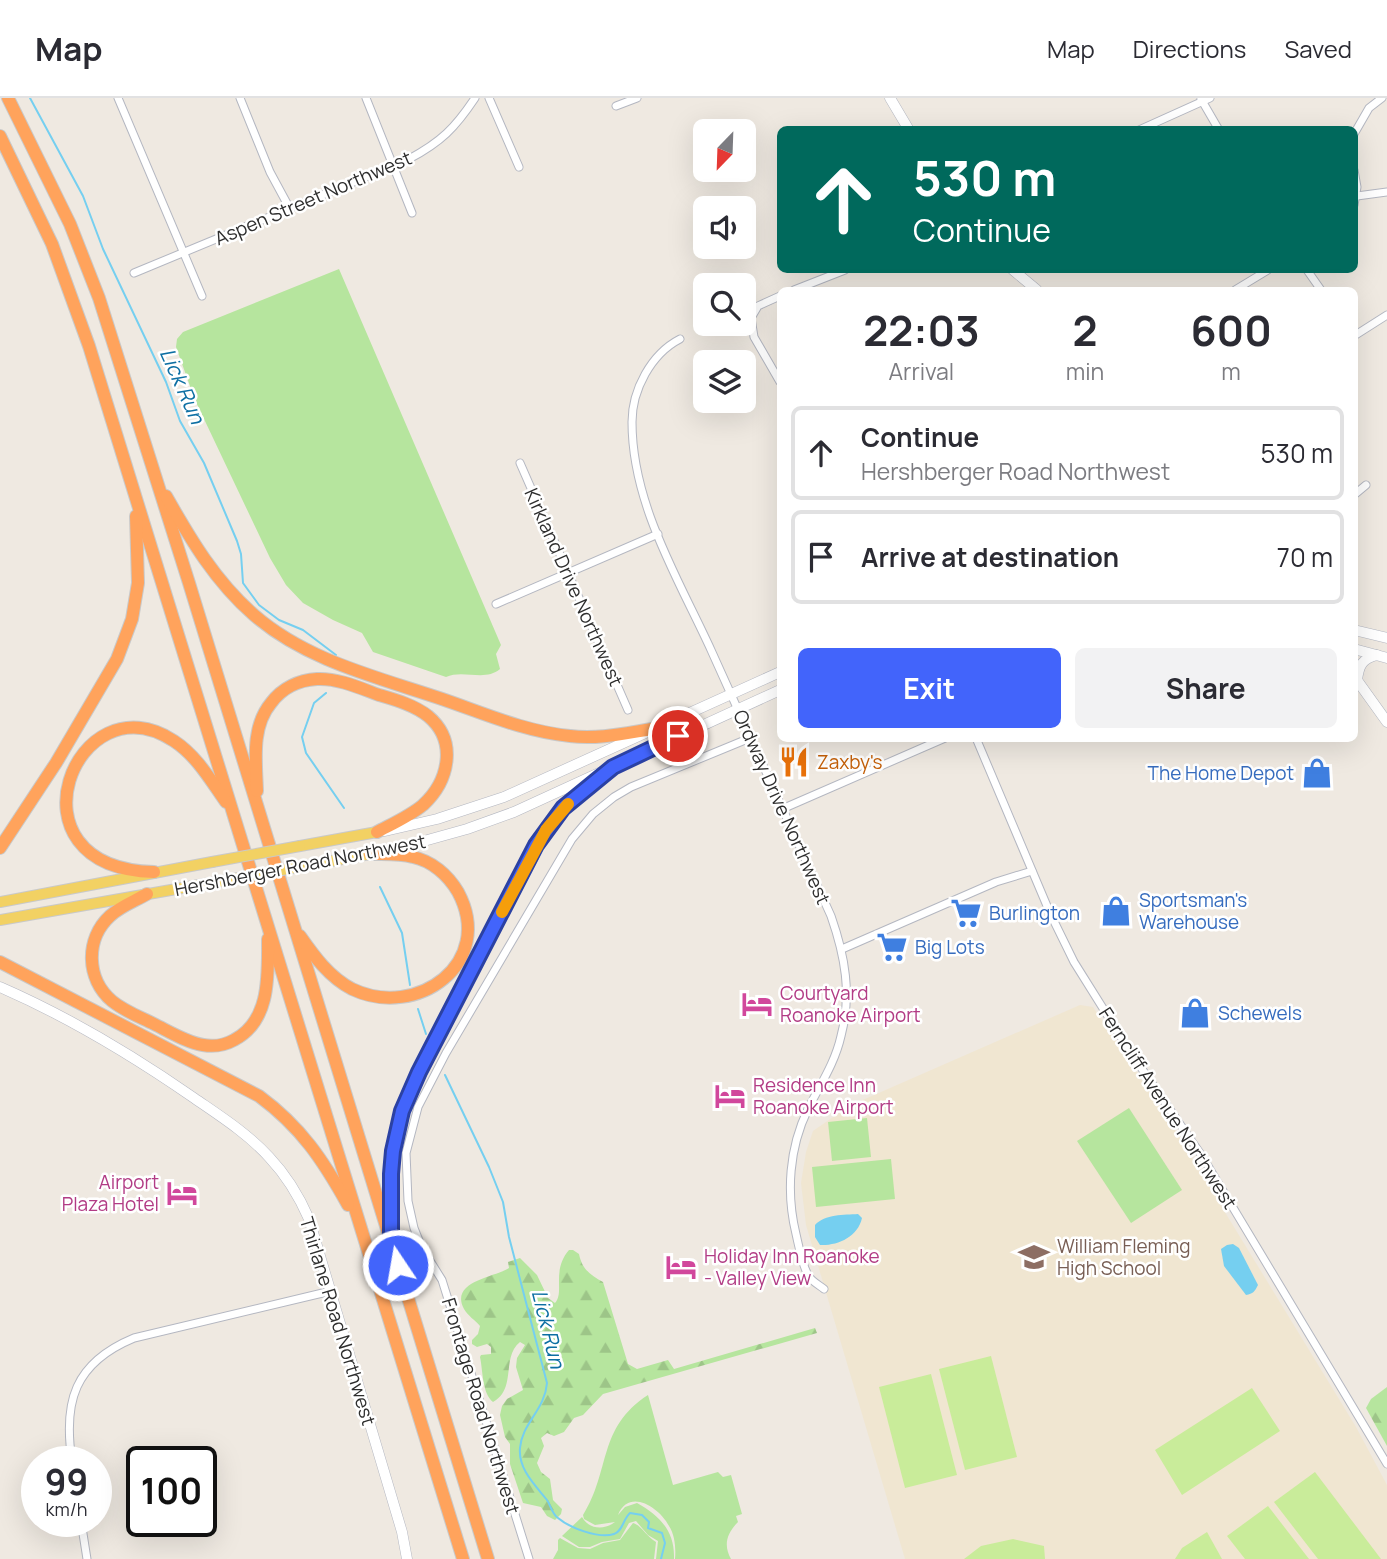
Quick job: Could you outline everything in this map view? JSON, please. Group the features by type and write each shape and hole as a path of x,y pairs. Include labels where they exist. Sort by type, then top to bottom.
{"highway":[{"path":"8,98 83,254 111,336 488,1559"},
{"path":"0,136 52,244 72,295 463,1559"},
{"path":"154,473 197,550 223,585 256,617 308,651 376,678 552,734 599,737 659,728"},
{"path":"0,848 109,676 126,638 138,583 135,494"},
{"path":"258,808 256,740 268,707 278,695 295,684 333,680 414,707 436,724 445,741 446,766 432,794 415,811 377,832"},
{"path":"154,872 116,868 95,860 80,846 67,825 62,804 65,781 78,756 96,740 113,732 133,729 166,736 195,759 233,812"},
{"path":"391,1242 393,1151 402,1111 412,1085 546,830 563,808 613,767"},
{"path":"294,928 332,975 364,993 402,998 422,993 442,982 459,960 466,939 467,917 454,887 440,870 415,857 370,855"},
{"path":"147,894 111,914 99,929 91,957 95,977 106,995 120,1006 201,1045 219,1045 233,1041 247,1031 258,1016 267,990 268,928"},
{"path":"0,962 241,1085 266,1101 289,1120 314,1147 359,1226"}],"main road":[{"path":"890,98 907,126"},
{"path":"1017,273 1033,287"},
{"path":"1358,631 1387,638"},
{"path":"1358,650 1382,657"},
{"path":"1358,671 1365,659 1382,657"},
{"name":"Hershberger Road Northwest","path":"0,902 406,827 474,808 777,673"},
{"path":"1358,681 1387,723"},
{"name":"Hershberger Road Northwest","path":"0,920 370,855 467,829 514,812 777,691"},
{"name":"Thirlane Road Northwest","path":"0,987 61,1015 116,1046 219,1115 254,1142 283,1173 302,1203 331,1292 402,1532 407,1559"}],"street":[{"path":"118,98 202,296"},
{"path":"240,98 270,172 290,209"},
{"path":"366,98 412,213"},
{"name":"Aspen Street Northwest","path":"134,273 290,209 434,145 461,119 475,98"},
{"path":"489,98 519,167"},
{"path":"616,106 636,98"},
{"path":"1358,127 1368,108 1382,98"},
{"path":"1148,126 1205,99 1217,126"},
{"path":"1358,196 1387,192"},
{"path":"802,287 837,273"},
{"path":"1240,287 1263,273"},
{"path":"756,308 777,297"},
{"path":"1358,333 1387,315"},
{"path":"754,336 777,377"},
{"name":"Ordway Drive Northwest","path":"680,339 664,350 646,372 633,410 632,433 642,492 658,534 831,916 842,949 847,997 841,1036 830,1068 801,1126 794,1150 790,1187 793,1221 808,1277 824,1289"},
{"name":"Kirkland Drive Northwest","path":"520,463 628,710"},
{"path":"1358,492 1366,485"},
{"path":"496,604 658,534"},
{"name":"Frontage Road Northwest","path":"529,1559 442,1280 422,1248 414,1228 408,1201 406,1163 411,1129 418,1107 446,1053 582,826 605,804 631,787 750,738"},
{"path":"782,809 936,742"},
{"name":"Ferncliff Avenue Northwest","path":"978,742 1032,871 1079,971 1202,1156 1387,1464"},
{"path":"842,949 1007,877 1032,871"},
{"path":"71,1446 68,1418 72,1399 83,1377 98,1359 110,1350 134,1338 331,1292"},
{"path":"84,1537 87,1559"}],"shaded area":[{"name":"William Fleming High School","path":"1080,1005 1093,1007 1173,1127 1356,1427 1387,1485 1387,1559 905,1559 806,1225 801,1183 806,1152 813,1131 849,1106"}],"green space":[{"path":"339,269 501,645 496,654 500,669 494,673 446,677 373,652 362,633 303,603 286,585 270,558 195,400 176,347 177,339 183,332"},
{"path":"1129,1108 1182,1190 1131,1223 1077,1141"},
{"path":"867,1118 871,1157 832,1161 828,1122"},
{"path":"891,1159 895,1199 816,1207 812,1167"},
{"path":"569,1250 579,1254 587,1271 603,1282 628,1364 637,1369 668,1360 674,1369 815,1328 817,1333 603,1394 583,1415 574,1418 564,1432 554,1436 547,1433 541,1438 544,1446 537,1463 541,1472 550,1479 553,1500 562,1509 555,1520 547,1516 541,1507 523,1503 510,1464 510,1444 505,1437 500,1415 507,1399 523,1390 516,1367 517,1358 525,1345 520,1342 514,1348 505,1389 493,1402 485,1387 480,1357 491,1354 491,1347 487,1344 477,1347 472,1344 480,1326 464,1309 461,1300 468,1286 509,1268 508,1262 520,1258 537,1275 548,1298 555,1303 559,1293 559,1273"},
{"path":"991,1356 1017,1457 965,1470 939,1369"},
{"path":"931,1374 957,1475 905,1488 879,1387"},
{"path":"1387,1387 1387,1446 1366,1408 1371,1399"},
{"path":"1252,1388 1280,1431 1182,1495 1155,1450"},
{"path":"648,1395 673,1485 718,1472 723,1477 731,1475 742,1514 736,1516 738,1522 727,1539 731,1559 675,1559 671,1530 658,1512 644,1503 636,1502 629,1503 623,1507 618,1515 625,1507 637,1503 653,1513 669,1532 674,1559 656,1559 658,1541 648,1535 636,1521 629,1523 620,1539 590,1547 579,1547 562,1536 582,1517 585,1521 589,1524 597,1527 615,1522 595,1525 584,1519 583,1515 592,1499 612,1436 620,1421"},
{"path":"1315,1472 1381,1559 1318,1559 1274,1502"},
{"path":"1268,1506 1309,1559 1245,1559 1227,1536"},
{"path":"633,1523 656,1542 654,1559 553,1559 560,1538 578,1548 590,1549 620,1540"},
{"path":"1207,1532 1222,1559 1175,1559 1182,1548"},
{"path":"1013,1539 1044,1546 1045,1559 964,1559 981,1546"}],"water":[{"path":"858,1214 862,1218 860,1225 851,1235 840,1242 820,1245 815,1237 815,1225 819,1221"},
{"path":"1233,1244 1239,1248 1258,1285 1254,1292 1248,1295 1224,1266 1221,1249"}],"waterway":[{"name":"Lick Run","path":"30,98 83,196 103,249 166,382 180,421 204,463 237,541 241,554 243,583 259,605 279,620 303,630 336,655"},
{"name":"Lick Run","path":"326,693 314,703 302,737 306,753 344,808"},
{"name":"Lick Run","path":"380,887 402,933 410,985"},
{"name":"Lick Run","path":"418,1009 426,1034"},
{"name":"Lick Run","path":"445,1075 503,1202 509,1237 547,1383 542,1401 522,1439 520,1456 524,1470 556,1516 577,1529 593,1534 614,1534 630,1513 642,1515 649,1522 648,1528 662,1533 665,1543 661,1559"}],"slow traffic":[{"path":"502,912 536,845 555,817 568,804"}],"place":[{"name":"Zaxby's","path":"794,762"},
{"name":"The Home Depot","path":"1317,773"},
{"name":"Sportsman's Warehouse","path":"1116,911"},
{"name":"Burlington","path":"966,913"},
{"name":"Big Lots","path":"892,947"},
{"name":"Courtyard Roanoke Airport","path":"757,1004"},
{"name":"Schewels","path":"1195,1013"},
{"name":"Residence Inn Roanoke Airport","path":"730,1096"},
{"name":"Airport Plaza Hotel","path":"182,1193"},
{"name":"William Fleming High School","path":"1034,1257"},
{"name":"Holiday Inn Roanoke - Valley View","path":"681,1267"}],"route":[{"path":"398,1265 391,1242 391,1174 396,1132 402,1111 419,1072 536,845 563,808 613,767 678,736"}]}
